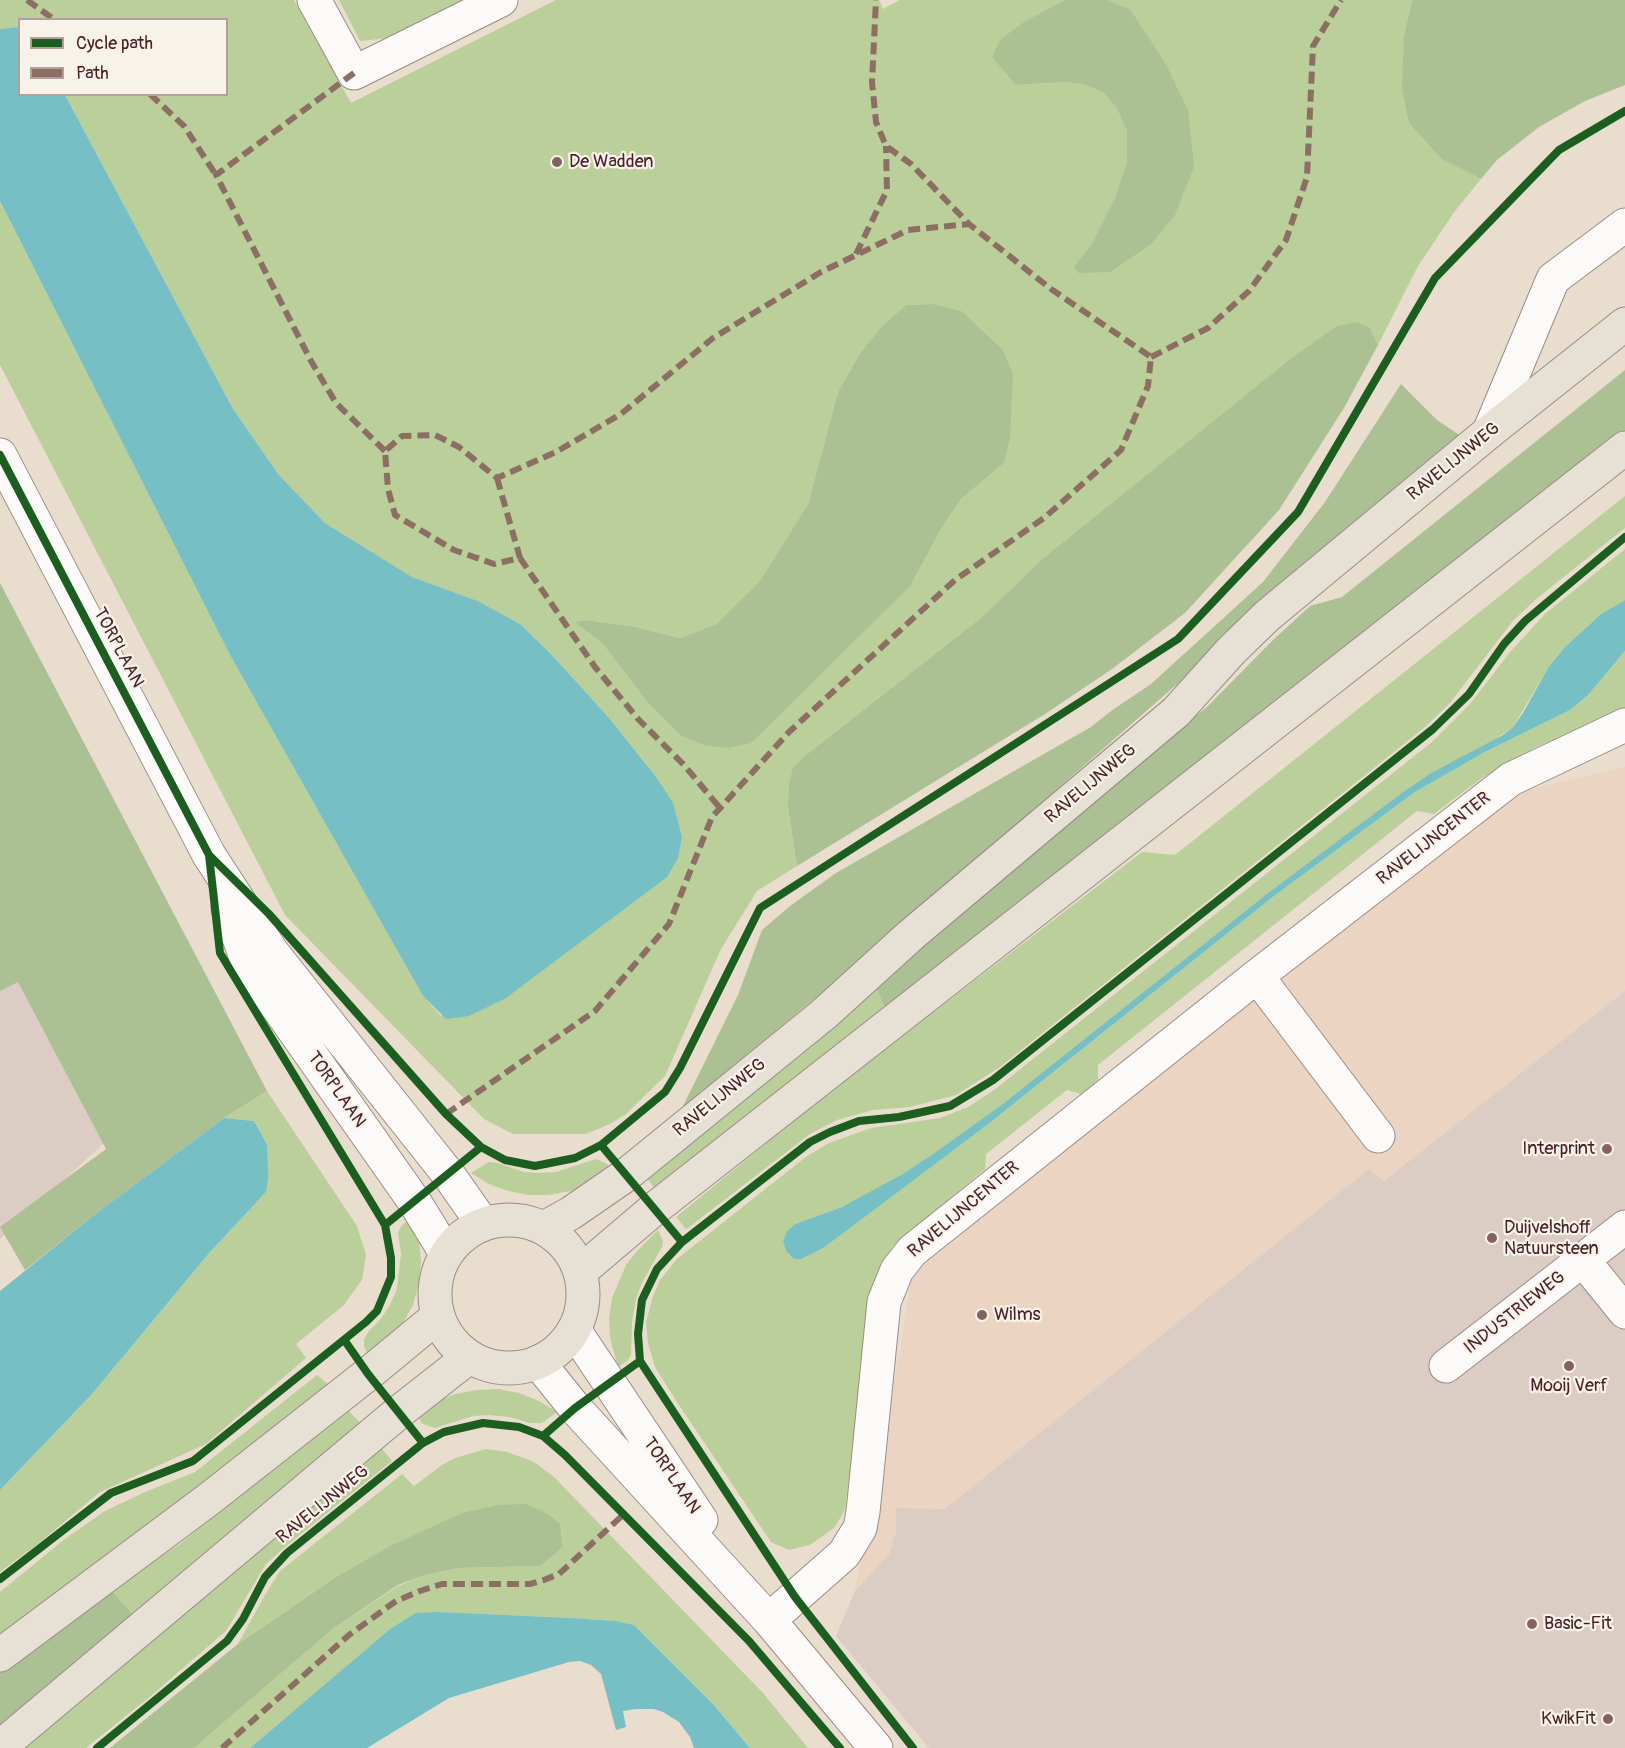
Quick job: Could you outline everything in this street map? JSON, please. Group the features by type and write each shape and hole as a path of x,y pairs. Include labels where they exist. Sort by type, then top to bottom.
{"main road":[{"name":"RAVELIJNWEG","path":"544,1228 571,1213 626,1175 824,1014 911,934 1176,712 1231,651 1267,616 1489,432 1625,324"},
{"path":"580,1272 673,1194 1625,448"},
{"path":"503,1219 524,1221 544,1228 560,1240 572,1254 580,1272 583,1292 581,1312 574,1330 558,1349 538,1362 521,1367 503,1368 469,1357 450,1340 437,1317 435,1284 446,1253 468,1231 483,1224 503,1219"},
{"path":"0,1655 209,1499 437,1317"},
{"name":"RAVELIJNWEG","path":"0,1747 399,1412 469,1357"}],"street":[{"path":"314,0 354,73 501,0"},
{"path":"1489,432 1554,279 1625,225"},
{"name":"TORPLAAN","path":"0,455 209,855 272,952 448,1174 483,1224"},
{"name":"RAVELIJNCENTER","path":"769,1620 844,1554 860,1528 884,1302 897,1270 912,1251 1257,976 1511,779 1625,725"},
{"name":"TORPLAAN","path":"209,855 250,968 414,1201 446,1253"},
{"path":"1257,976 1378,1136"},
{"name":"INDUSTRIEWEG","path":"1446,1366 1625,1227"},
{"name":"INDUSTRIEWEG","path":"1583,1260 1625,1312"},
{"name":"TORPLAAN","path":"574,1330 608,1384 769,1620"},
{"name":"TORPLAAN","path":"538,1362 576,1408 769,1620 876,1748"}],"shaded area":[{"path":"1625,767 1625,991 1384,1181 1369,1170 945,1509 896,1508 896,1531 890,1553 855,1591 911,1279 926,1264 1038,1172 1488,815 1530,789"},
{"path":"0,877 130,1119 0,1239"},
{"path":"1625,991 1625,1748 929,1748 836,1636 855,1591 890,1553 896,1531 896,1508 945,1509 1369,1169 1384,1181"}],"green space":[{"path":"0,0 294,0 351,103 556,0 879,0 883,9 900,0 1065,0 1027,20 1016,85 1067,82 1086,85 1104,93 1116,107 1127,131 1127,162 1114,200 1091,245 1075,267 1078,273 1188,109 1165,62 1131,10 1109,0 1412,0 1404,35 1443,160 1481,179 1455,211 1418,266 1378,345 1370,328 1039,562 982,617 806,755 788,808 797,866 757,891 721,949 665,1076 626,1114 586,1134 513,1134 484,1119 285,915 0,365 0,201 230,655 423,996 441,1016 656,777 610,719 550,653 520,624 478,601 412,577 325,523 279,475 233,409 66,96 228,96 228,18 18,18 18,28 0,29","holes":["934,304 962,311 1002,349 1004,463 961,499 939,532 680,735 648,703 602,643 576,622 586,620 636,627 680,638 716,624 759,582 808,504 838,392 860,353 882,326 906,305"]},
{"path":"339,0 480,0 411,36 360,41"},
{"path":"1065,0 1109,0 1131,10 1165,62 1188,109 1194,167 1175,215 1151,244 1110,272 1078,273 1074,267 1091,245 1114,200 1127,162 1127,131 1116,107 1104,93 1086,85 1067,82 1016,85 992,57 1001,39 1027,20"},
{"path":"1412,0 1625,0 1625,85 1585,101 1539,127 1497,160 1481,179 1443,160 1409,123 1402,88 1404,35"},
{"path":"934,304 962,311 1002,349 1013,374 1010,438 1004,463 961,499 939,532 910,586 751,743 727,748 704,745 680,735 648,703 602,643 575,622 586,620 636,627 680,638 716,624 759,582 808,504 838,392 860,353 882,326 906,305"},
{"path":"1357,322 1370,328 1378,345 1344,408 1279,510 1185,613 1112,669 1045,714 797,866 788,808 789,784 793,768 806,755 982,617 1039,562 1293,357 1337,326"},
{"path":"1625,370 1625,437 887,1013 875,986 1136,762 1207,707 1310,606 1342,597"},
{"path":"1401,384 1437,420 1461,436 858,963 682,1108 738,995 762,930 790,906 836,873 1091,727 1151,684 1263,582 1325,502"},
{"path":"1625,496 1625,528 1535,600 1512,622 1450,703 1424,728 1000,1067 956,1095 910,1107 873,1110 837,1120 810,1134 688,1228 686,1229 676,1217 818,1101 1142,852 1175,855"},
{"path":"1625,549 1625,600 1601,614 1564,648 1548,668 1513,727 1491,742 1431,773 1403,792 1268,893 1004,1103 933,1154 868,1194 842,1207 795,1224 787,1231 783,1241 786,1251 910,1182 987,1125 1274,896 1415,792 1485,752 1570,710 1588,695 1625,651 1625,711 1536,747 1482,778 1434,814 1417,811 1098,1065 1098,1080 1081,1094 1067,1090 986,1154 985,1169 893,1246 878,1272 874,1286 845,1510 834,1528 810,1545 789,1550 771,1542 655,1367 648,1343 646,1323 660,1280 677,1259 807,1156 829,1143 871,1128 940,1118 968,1107 994,1090 1432,742 1470,704 1510,652 1545,614"},
{"path":"0,583 267,1091 224,1118 94,1215 25,1270 0,1227 106,1149 18,982 0,991"},
{"path":"875,986 887,1013 657,1191 644,1175"},
{"path":"267,1091 357,1226 366,1255 362,1280 343,1306 296,1344 306,1358 206,1444 100,1492 0,1572 0,1490 92,1394 210,1252 266,1192 267,1143 254,1121 224,1118"},
{"path":"596,1159 607,1164 612,1171 592,1183 571,1191 548,1195 528,1195 508,1191 489,1184 471,1173 489,1162 524,1172 538,1173 556,1172"},
{"path":"410,1219 419,1240 421,1262 419,1283 413,1305 402,1325 370,1357 364,1347 364,1340 390,1305 397,1289 401,1254 398,1233 401,1226"},
{"path":"658,1230 663,1241 662,1247 636,1299 632,1322 631,1355 618,1367 610,1338 609,1318 612,1298 626,1265"},
{"path":"317,1375 330,1386 0,1641 0,1592 65,1539 105,1511 195,1472"},
{"path":"498,1389 519,1393 557,1412 542,1423 489,1415 473,1416 435,1428 423,1424 417,1416 435,1402 455,1394"},
{"path":"349,1411 364,1427 136,1618 111,1590 178,1545"},
{"path":"379,1445 392,1461 266,1564 226,1631 152,1695 86,1748 20,1748"},
{"path":"486,1449 507,1452 534,1462 554,1477 763,1693 808,1748 750,1748 712,1703 634,1625 616,1621 572,1618 439,1612 390,1629 250,1748 194,1748 334,1628 398,1586 425,1575 458,1568 541,1566 563,1547 560,1524 388,1547 336,1577 238,1644 280,1571 402,1474 414,1486 455,1458"},
{"path":"526,1504 548,1514 560,1524 563,1547 541,1566 458,1568 425,1575 398,1585 334,1628 194,1748 110,1748 238,1644 336,1577 388,1547 462,1513 498,1505"},
{"path":"111,1590 136,1618 0,1732 0,1670"}],"water":[{"path":"18,28 18,96 66,96 233,409 279,475 325,523 412,577 478,601 520,624 550,653 610,719 656,777 673,803 682,837 678,858 667,877 506,998 469,1016 446,1019 423,996 230,655 0,201 0,29"},
{"path":"1625,600 1625,651 1588,695 1570,710 1485,752 1415,792 1274,896 987,1125 823,1248 801,1259 794,1259 786,1251 783,1241 787,1231 795,1224 842,1207 901,1175 933,1154 1004,1103 1268,893 1403,792 1431,773 1503,735 1513,727 1523,713 1548,668 1564,648 1601,614"},
{"path":"224,1118 254,1121 267,1144 266,1192 210,1252 92,1394 0,1490 0,1291 94,1215"},
{"path":"416,1613 572,1618 616,1621 634,1625 712,1703 750,1748 694,1748 690,1737 679,1722 654,1709 623,1711 626,1727 616,1730 601,1674 591,1665 580,1661 569,1662 449,1698 367,1748 250,1748 390,1629"}],"marked path":[{"path":"27,0 52,18"},
{"path":"446,1114 595,1011 669,924 712,817 789,732 955,580 1044,518 1121,450 1148,386 1151,357 1051,289 969,224 911,164 886,146 876,122 872,82 876,0"},
{"path":"1151,357 1208,328 1249,291 1286,240 1307,177 1313,46 1341,0"},
{"path":"354,73 216,175 311,361 336,403 385,451"},
{"path":"152,96 184,126 216,175"},
{"path":"856,254 887,190 886,146"},
{"path":"497,478 520,558 494,564 454,550 395,515 388,489 385,451 402,436 435,435 459,447 497,478 556,452 621,414 713,338 821,272 908,230 969,224"},
{"path":"520,558 595,667 639,720 684,765 720,808"},
{"path":"222,1748 349,1635 396,1601 442,1584 530,1584 544,1580 559,1574 624,1514"}],"cycle path":[{"path":"0,1579 111,1493 193,1461 366,1322 377,1311 391,1277 391,1258 385,1225 220,953 209,855 269,914 446,1114 481,1147 505,1160 535,1166 575,1158 601,1145 665,1092 680,1068 760,908 1178,639 1298,512 1435,278 1559,150 1625,111"},
{"path":"0,455 209,855"},
{"path":"913,1748 795,1597 640,1361 638,1334 642,1300 657,1269 682,1242 810,1142 859,1121 899,1117 950,1106 993,1080 1433,729 1469,694 1504,644 1525,621 1625,537"},
{"path":"601,1145 682,1242"},
{"path":"385,1225 481,1147"},
{"path":"345,1341 423,1443"},
{"path":"543,1436 575,1408 640,1361"},
{"path":"97,1748 227,1641 243,1619 265,1577 287,1553 423,1443 444,1432 483,1423 519,1427 543,1436 565,1455 749,1641 840,1748"}],"place":[{"name":"De Wadden","path":"557,162"},
{"name":"Interprint","path":"1607,1149"},
{"name":"Duijvelshoff Natuursteen","path":"1492,1238"},
{"name":"Wilms","path":"982,1315"},
{"name":"Mooij Verf","path":"1569,1366"},
{"name":"Basic-Fit","path":"1532,1624"},
{"name":"KwikFit","path":"1608,1719"}]}
